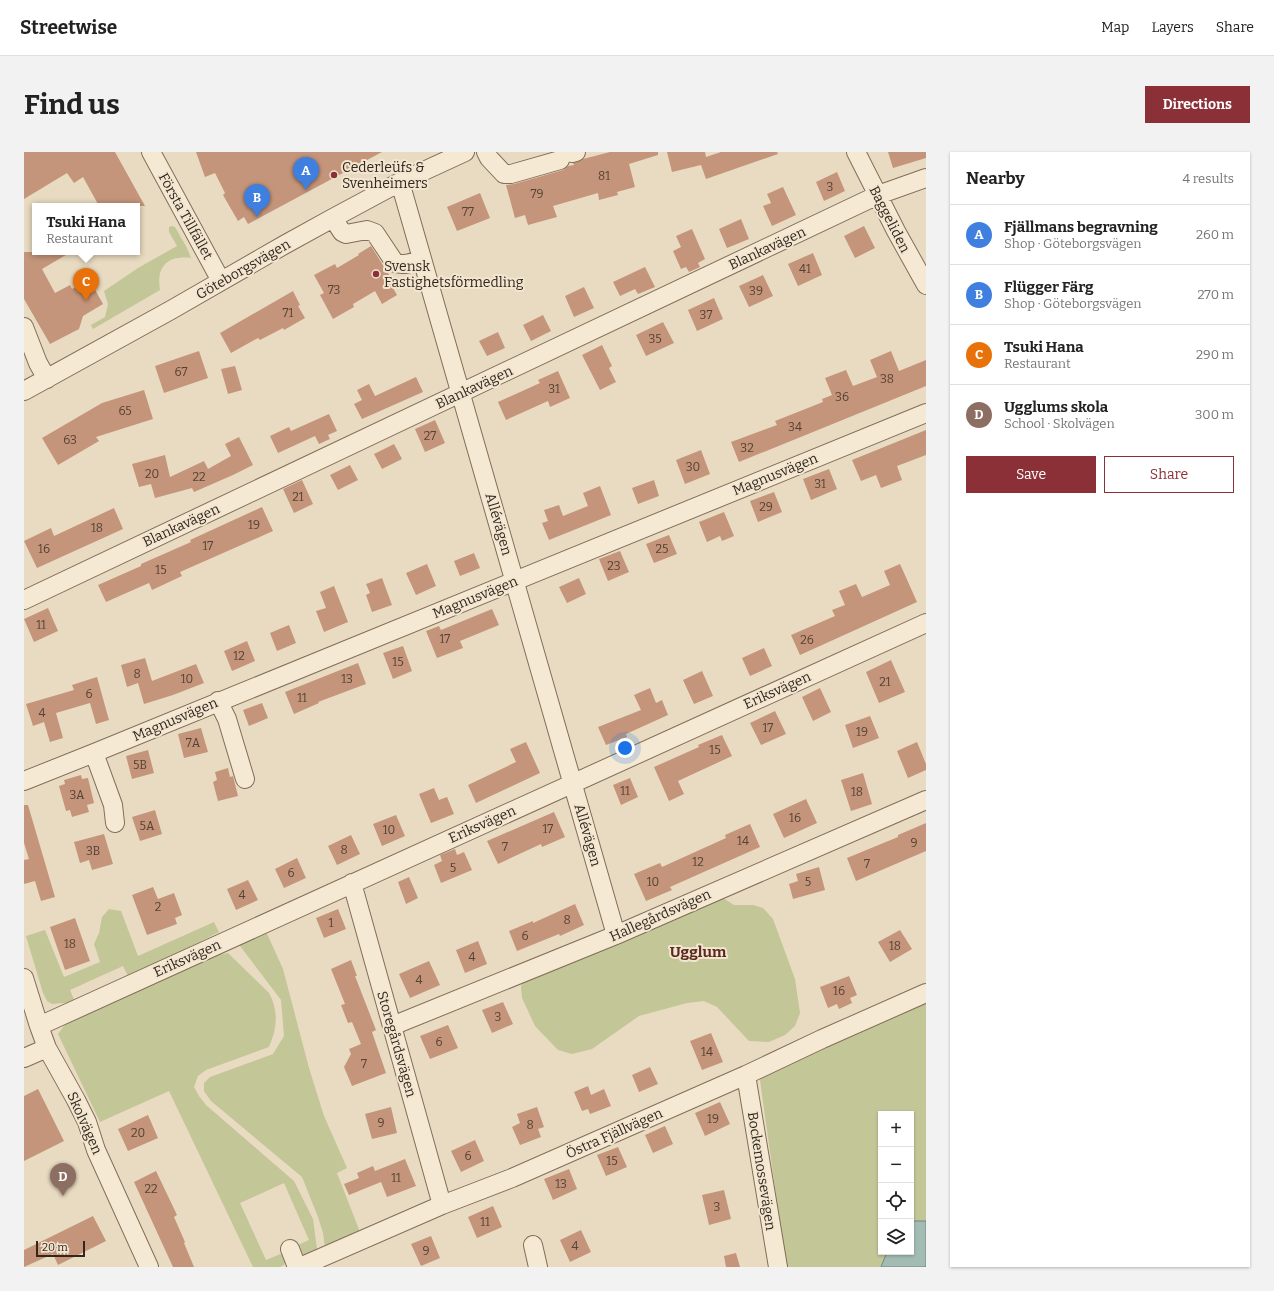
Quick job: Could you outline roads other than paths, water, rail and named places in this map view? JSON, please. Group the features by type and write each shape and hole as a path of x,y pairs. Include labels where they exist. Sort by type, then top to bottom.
{"street":[{"name":"Första Tillfället","path":"150,152 221,281"},
{"name":"Göteborgsvägen","path":"24,392 221,281 337,225 400,182 465,152"},
{"path":"486,152 489,158 504,174 511,174 569,155"},
{"name":"Baggeliden","path":"856,152 926,285"},
{"name":"Blankavägen","path":"24,600 878,195 926,178"},
{"name":"Allévägen","path":"400,182 616,935"},
{"path":"337,225 346,234 367,230 375,233 395,263 408,264 422,259"},
{"path":"24,327 38,363 47,379"},
{"name":"Magnusvägen","path":"24,781 926,413"},
{"name":"Eriksvägen","path":"39,1026 926,623"},
{"path":"218,701 227,719 245,779"},
{"path":"94,753 113,805 115,823"},
{"name":"Hallegårdsvägen","path":"392,1026 616,935 926,800"},
{"name":"Storegårdsvägen","path":"352,883 442,1205"},
{"name":"Skolvägen","path":"24,978 47,1048 87,1122 96,1150 149,1267"},
{"name":"Östra Fjällvägen","path":"300,1267 442,1205 512,1178 746,1075 926,993"},
{"path":"24,1058 47,1048"},
{"name":"Bockemossevägen","path":"746,1075 778,1267"},
{"path":"533,1245 538,1267"},
{"path":"290,1249 297,1267"}],"water":[{"path":"914,1221 926,1221 926,1267 881,1267 886,1255 914,1255"}],"place":[{"name":"Cederleüfs & Svenheimers","path":"334,175"},
{"name":"Fjällmans begravning","path":"306,190"},
{"name":"Flügger Färg","path":"257,217"},
{"name":"Svensk Fastighetsförmedling","path":"376,274"},
{"name":"Tsuki Hana","path":"86,301"},
{"name":"Ugglums skola","path":"63,1196"}],"district":[{"name":"Ugglum","path":"698,952"}]}
